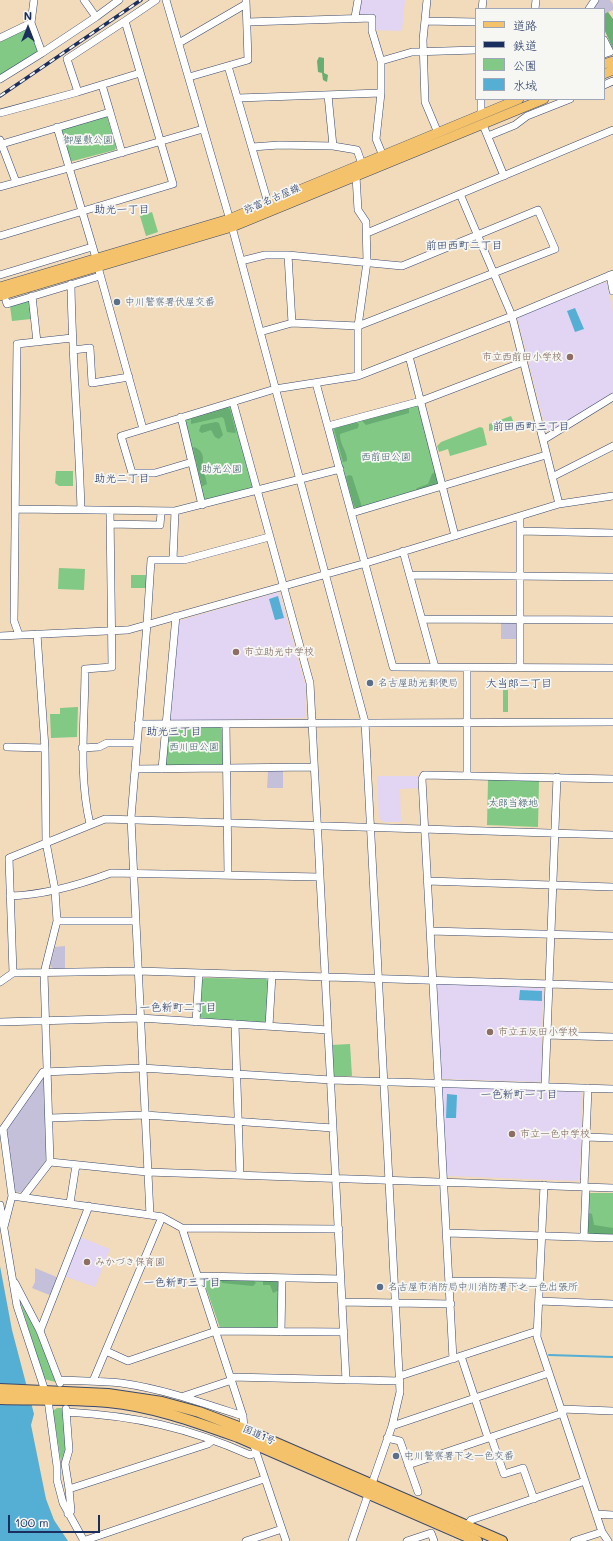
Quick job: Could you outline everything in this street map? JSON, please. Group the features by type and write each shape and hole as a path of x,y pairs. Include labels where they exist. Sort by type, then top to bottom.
{"highway":[{"name":"国道1号","path":"0,1389 109,1402 198,1422 255,1449 369,1488 502,1541"},
{"name":"国道1号","path":"0,1399 41,1395 108,1394 162,1402 199,1412 244,1429 477,1541"}],"main road":[{"name":"弥富名古屋線","path":"231,223 268,203 516,100"},
{"name":"弥富名古屋線","path":"3,298 231,223 356,176 542,100"},
{"name":"弥富名古屋線","path":"0,287 98,267"}],"street":[{"path":"34,0 31,23 42,53"},
{"path":"84,0 96,17"},
{"path":"0,80 96,17 119,0"},
{"path":"78,92 68,59 156,0"},
{"path":"166,0 231,223 365,722 400,1378 397,1408 392,1426 369,1488 352,1541"},
{"path":"355,17 358,0"},
{"path":"427,0 424,51 426,66 425,102 438,133"},
{"path":"179,43 246,2 248,60 189,77"},
{"path":"247,22 355,17 372,18 372,31 381,61 381,93 376,138 383,156"},
{"path":"0,236 173,184 125,21"},
{"path":"425,21 475,22"},
{"path":"0,38 31,23"},
{"path":"605,42 610,52 605,54"},
{"path":"381,61 412,52 475,50"},
{"path":"228,66 268,203"},
{"path":"0,112 78,92 140,72"},
{"path":"102,85 122,153"},
{"path":"238,98 381,93"},
{"path":"328,95 333,146"},
{"path":"481,114 482,100"},
{"path":"488,136 515,125 527,116 567,100"},
{"path":"16,182 1,142 110,112"},
{"path":"483,125 504,176"},
{"path":"57,127 143,429"},
{"path":"0,187 203,129"},
{"path":"367,233 613,130"},
{"path":"252,147 279,145 333,146 357,150 362,164"},
{"path":"356,176 358,210 366,222 367,233 367,262 358,326 358,376"},
{"path":"460,194 512,316 558,504"},
{"path":"241,261 265,255 288,255 402,266 538,210 555,249 358,326 292,323 260,332"},
{"path":"0,277 92,247"},
{"path":"288,255 292,323"},
{"path":"3,298 7,304 71,284 98,267"},
{"path":"192,462 155,473 132,473 121,436 275,389 358,376 512,316 611,274 613,291"},
{"path":"71,284 72,338 81,510"},
{"path":"32,296 37,342"},
{"path":"19,635 14,621 17,344 72,338"},
{"path":"73,350 90,348 92,383 129,377"},
{"path":"409,356 455,536"},
{"path":"328,426 421,401 523,362"},
{"path":"316,383 393,667 613,668"},
{"path":"542,440 613,397"},
{"path":"233,402 310,683 346,1380"},
{"path":"181,417 202,505"},
{"path":"552,477 613,446"},
{"path":"352,514 546,456"},
{"path":"16,509 175,511 340,469"},
{"path":"0,636 128,630 366,563 558,504 613,496"},
{"path":"90,824 85,801 82,748 85,714 85,668 112,667 110,511"},
{"path":"173,560 175,511"},
{"path":"110,524 160,525 161,512"},
{"path":"520,516 520,668"},
{"path":"520,531 613,534"},
{"path":"150,1215 131,818 151,560 184,560 269,537"},
{"path":"403,551 435,667"},
{"path":"410,575 613,577"},
{"path":"162,769 176,616"},
{"path":"422,619 613,620"},
{"path":"23,1197 50,1162 44,973 57,921 54,890 46,842 45,748 37,634"},
{"path":"467,668 467,776"},
{"path":"138,724 467,721 613,722"},
{"path":"226,724 228,875"},
{"path":"82,748 99,747 107,744 137,743"},
{"path":"7,747 45,748"},
{"path":"134,769 314,767"},
{"path":"534,1499 523,1468 504,1474 475,1398 457,1357 449,1280 422,779 424,775 613,779"},
{"path":"545,1086 557,777"},
{"path":"13,973 9,858 105,819 131,818 613,835"},
{"path":"10,896 30,896 85,883 111,873 320,877"},
{"path":"427,881 613,887"},
{"path":"57,921 135,921"},
{"path":"430,930 613,936"},
{"path":"0,982 13,973 138,971 613,986"},
{"path":"196,1022 199,973"},
{"path":"269,1026 272,975"},
{"path":"0,1022 140,1018 328,1030"},
{"path":"235,1024 240,1175"},
{"path":"547,1035 613,1037"},
{"path":"3,1229 12,1196 3,1130 43,1072 142,1068 330,1080 439,1082 613,1089"},
{"path":"584,1237 588,1088"},
{"path":"49,1118 145,1115 333,1128"},
{"path":"586,1136 613,1138"},
{"path":"50,1162 148,1172 613,1188"},
{"path":"70,1204 76,1165"},
{"path":"544,1185 537,1337 602,1532 608,1541"},
{"path":"12,1196 162,1217 182,1228 339,1230"},
{"path":"0,1205 17,1306 41,1395 57,1466 62,1503 84,1541 264,1479"},
{"path":"40,1331 89,1206"},
{"path":"93,1381 162,1217"},
{"path":"182,1228 244,1416 244,1429 255,1449 286,1541"},
{"path":"447,1233 613,1238"},
{"path":"11,1273 40,1331 60,1381 121,1383 184,1396 244,1416"},
{"path":"198,1276 341,1279"},
{"path":"280,1332 282,1278"},
{"path":"449,1280 539,1282"},
{"path":"539,1301 613,1304"},
{"path":"342,1302 451,1304"},
{"path":"106,1351 128,1361 216,1331 344,1332"},
{"path":"184,1396 231,1379 346,1380 400,1378 457,1357 537,1331"},
{"path":"392,1426 549,1373"},
{"path":"68,1514 71,1511 65,1464 69,1450 66,1410 132,1418 185,1430 250,1455 255,1449"},
{"path":"408,1465 490,1438 562,1411 613,1411"},
{"path":"387,1438 400,1440 418,1492"},
{"path":"69,1489 208,1444 213,1440"},
{"path":"467,1526 471,1520 585,1481"},
{"path":"596,1514 613,1515"},
{"path":"246,1541 282,1529"},
{"path":"574,1541 602,1532"},
{"path":"408,1541 431,1533 434,1541"}],"shaded area":[{"path":"360,0 405,0 402,31 374,30 374,17 359,16"},
{"path":"599,0 610,0 613,4 613,10 605,14 605,8 595,7"},
{"name":"市立西前田小学校","path":"605,282 607,283 613,312 613,394 551,432 546,430 518,320 520,316"},
{"name":"市立助光中学校","path":"279,592 305,684 306,715 304,718 171,721 169,718 178,621"},
{"path":"501,622 515,622 517,624 517,639 501,639"},
{"path":"268,771 283,771 283,788 267,788"},
{"path":"377,776 419,776 419,788 400,789 401,822 383,822 379,818"},
{"path":"65,946 65,969 54,969 50,966 55,947"},
{"name":"市立五反田小学校","path":"437,984 543,988 541,1080 539,1082 443,1079 439,1076"},
{"path":"43,1077 45,1078 48,1162 24,1193 13,1191 5,1130"},
{"name":"市立一色中学校","path":"444,1086 580,1092 582,1094 580,1178 577,1181 448,1176 446,1174 441,1089"},
{"name":"みかづき保育園","path":"80,1237 110,1249 95,1287 64,1276"},
{"path":"35,1268 59,1278 52,1296 32,1288 35,1282"}],"green space":[{"path":"608,12 613,19 613,49 605,31 605,14"},
{"path":"28,27 31,29 39,53 0,77 0,41"},
{"path":"319,57 324,58 324,73 328,75 327,82 323,80 322,73 318,72 317,61"},
{"name":"御屋敷公園","path":"107,116 116,147 115,150 69,162 61,130"},
{"path":"152,212 158,232 146,236 140,216"},
{"path":"29,300 31,319 12,321 10,306"},
{"name":"西前田公園","path":"416,405 420,407 439,483 437,485 358,509 353,508 332,430 335,427"},
{"name":"助光公園","path":"229,406 232,408 253,487 251,490 204,500 185,422 187,419"},
{"path":"227,408 230,409 235,433 227,432 224,419 222,417 191,424 191,419"},
{"path":"407,408 409,409 409,413 366,425 362,421"},
{"path":"511,416 514,423 489,431 489,424"},
{"path":"216,422 219,423 223,435 219,439 215,437 211,430 202,433 199,431 201,425"},
{"path":"355,422 359,424 358,428 340,434 347,458 347,461 343,462 334,429"},
{"path":"480,427 483,428 487,445 450,456 448,449 439,452 437,446 441,442"},
{"path":"194,447 200,450 203,457 203,469 207,484 203,486 193,448"},
{"path":"56,471 73,471 73,486 59,486 55,483"},
{"path":"435,472 438,483 436,485 416,490 417,488 428,484 432,474"},
{"path":"349,475 352,476 362,507 357,508 354,506 346,477"},
{"path":"59,568 85,569 84,590 58,589"},
{"path":"131,575 148,575 147,588 131,588"},
{"path":"503,690 508,690 508,712 503,712"},
{"path":"78,707 77,737 51,738 50,714 60,714 60,708"},
{"name":"西川田公園","path":"220,727 222,729 223,764 221,766 167,766 165,764 169,728"},
{"name":"太郎当緑地","path":"488,780 539,780 538,827 487,825"},
{"path":"204,978 266,979 268,981 267,1021 265,1023 202,1019 200,1017 202,980"},
{"path":"350,1044 352,1076 334,1076 331,1045"},
{"path":"590,1193 613,1193 613,1235 589,1235 587,1233 588,1195"},
{"path":"589,1213 592,1214 594,1225 613,1228 613,1235 590,1234 588,1232"},
{"path":"207,1279 277,1280 280,1283 279,1326 277,1328 220,1328 204,1282"},
{"path":"221,1280 254,1281 256,1283 253,1286 222,1283"},
{"path":"263,1281 277,1281 279,1284 279,1290 273,1293 270,1285 263,1285"},
{"path":"23,1303 38,1333 59,1383 44,1379 21,1304"},
{"path":"57,1408 63,1408 65,1413 67,1500 53,1411"}],"water":[{"path":"575,308 584,329 575,332 567,311"},
{"path":"278,596 284,618 275,620 269,599"},
{"path":"520,990 542,991 542,1001 519,1000"},
{"path":"447,1094 457,1095 456,1118 446,1118"},
{"path":"0,1266 12,1330 34,1414 31,1425 46,1499 54,1520 68,1541 0,1541"}],"waterway":[{"path":"549,1355 613,1357"}],"railway":[{"path":"0,96 141,0"}],"place":[{"name":"中川警察署伏屋交番","path":"117,302"},
{"name":"市立西前田小学校","path":"570,357"},
{"name":"市立助光中学校","path":"236,652"},
{"name":"名古屋助光郵便局","path":"370,683"},
{"name":"市立五反田小学校","path":"490,1032"},
{"name":"市立一色中学校","path":"512,1134"},
{"name":"みかづき保育園","path":"87,1262"},
{"name":"名古屋市消防局中川消防署下之一色出張所","path":"380,1287"},
{"name":"中川警察署下之一色交番","path":"396,1456"}],"district":[{"name":"助光一丁目","path":"122,210"},
{"name":"前田西町二丁目","path":"464,246"},
{"name":"前田西町三丁目","path":"531,427"},
{"name":"助光二丁目","path":"122,479"},
{"name":"大当郎二丁目","path":"519,684"},
{"name":"助光三丁目","path":"174,732"},
{"name":"一色新町二丁目","path":"178,1008"},
{"name":"一色新町一丁目","path":"519,1095"},
{"name":"一色新町三丁目","path":"182,1283"}]}
